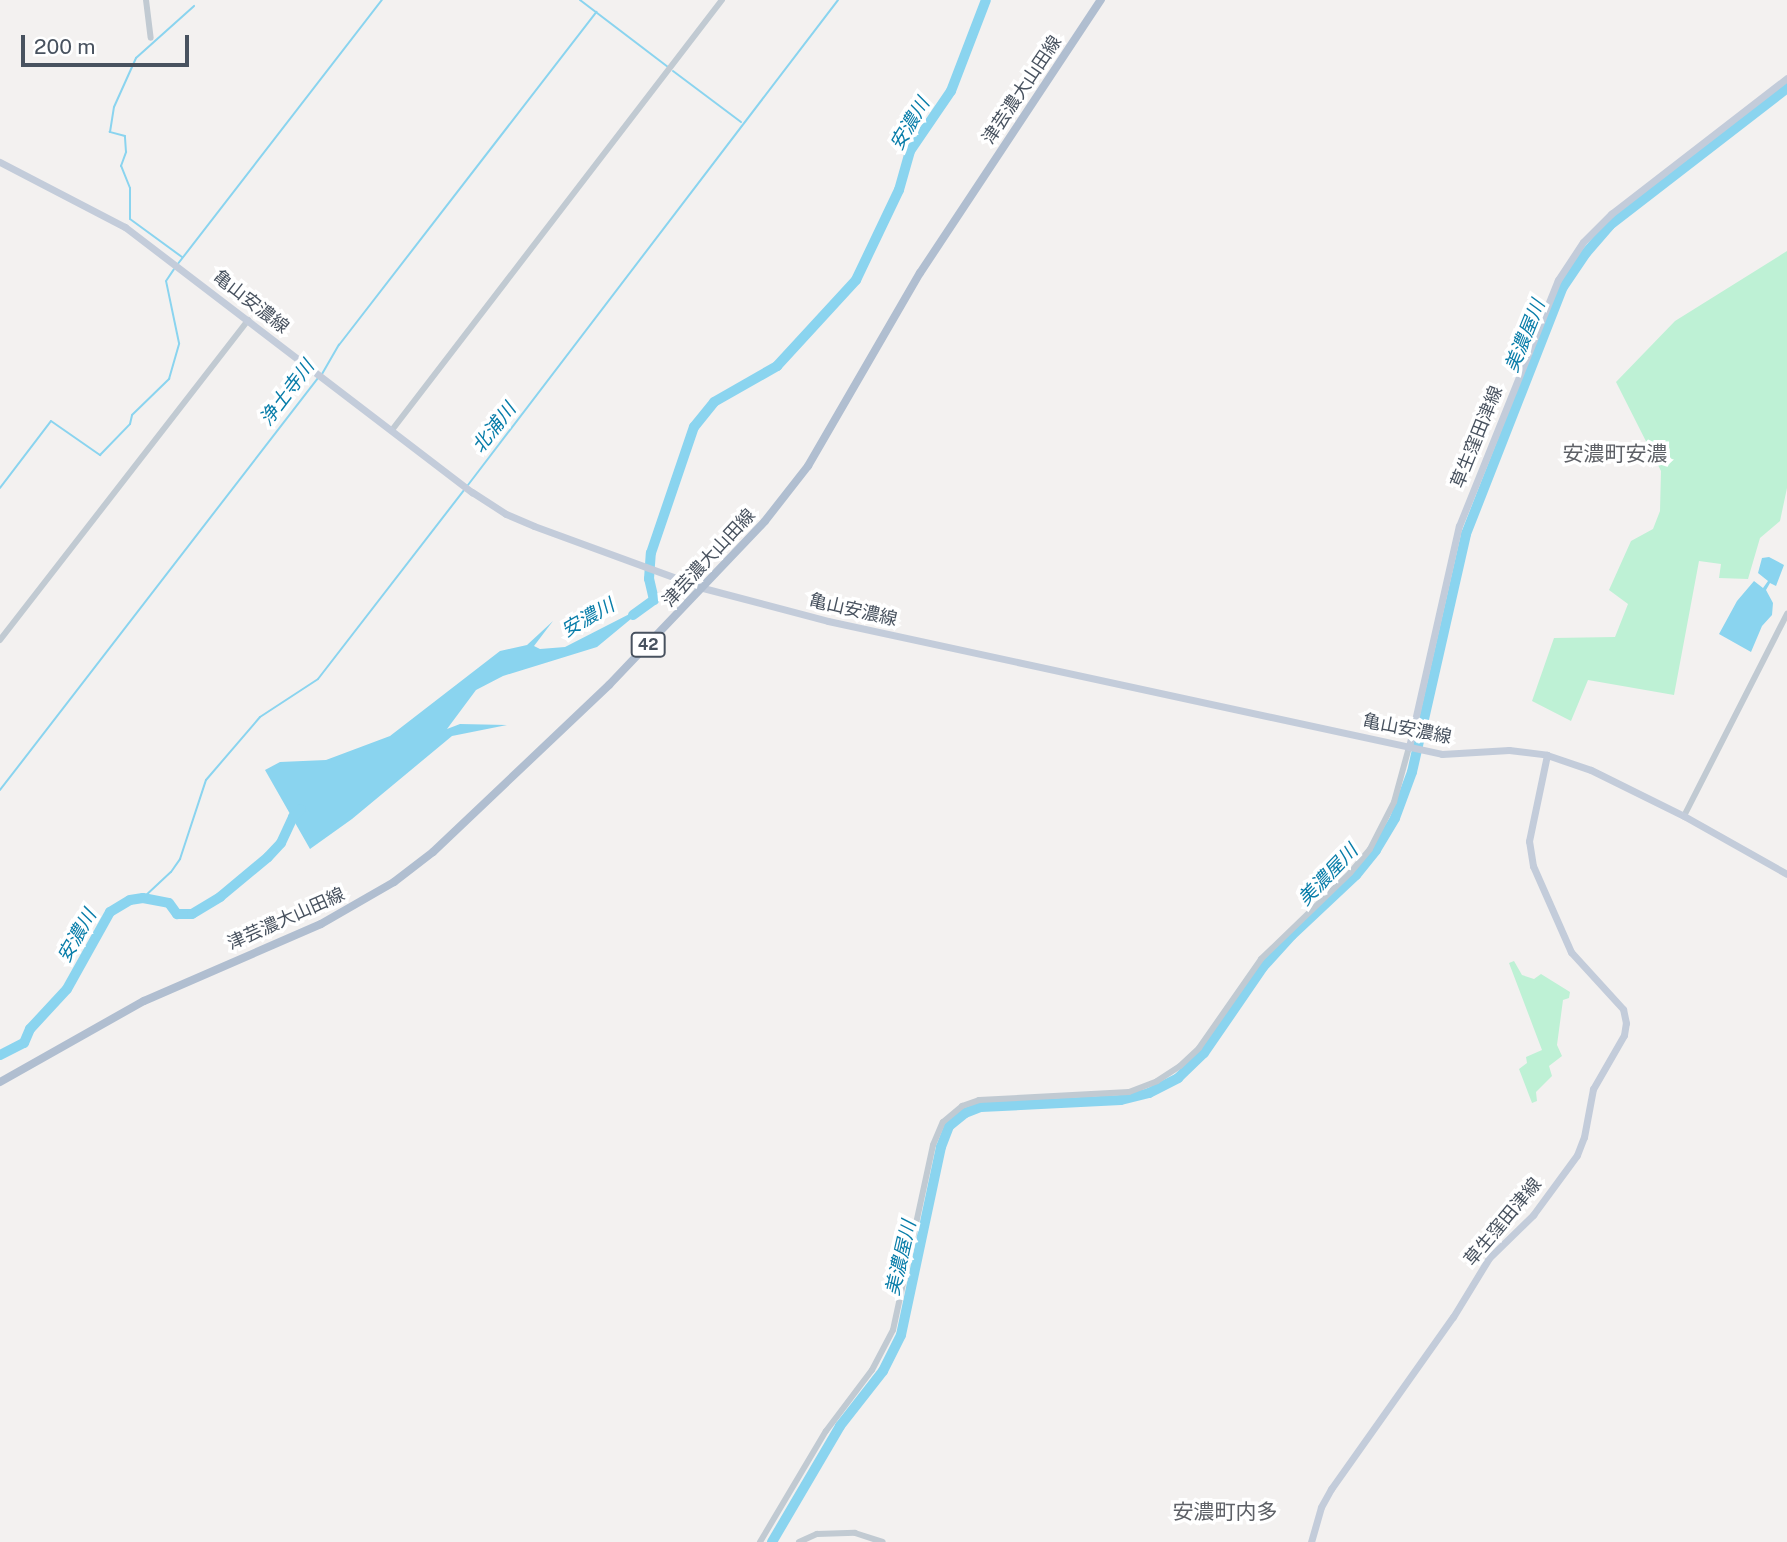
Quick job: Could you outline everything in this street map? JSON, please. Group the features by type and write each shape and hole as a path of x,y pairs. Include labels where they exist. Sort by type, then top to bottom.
{"main road":[{"name":"津芸濃大山田線","path":"0,1082 144,1000 328,920 394,881 433,852 504,787 703,588 765,521 808,467 920,273 1101,0"},
{"name":"草生窪田津線","path":"1411,747 1460,526 1558,280 1583,242 1611,214 1787,78"},
{"name":"亀山安濃線","path":"0,162 125,227 176,263 472,492 506,514 703,588 828,621 1424,750 1450,754 1509,750 1547,755 1591,770 1684,816 1787,874"},
{"name":"草生窪田津線","path":"1311,1542 1321,1507 1331,1489 1453,1317 1489,1258 1533,1215 1577,1155 1584,1137 1593,1089 1624,1035 1626,1023 1623,1009 1571,952 1533,866 1529,841 1547,755"}],"street":[{"path":"146,0 151,38"},
{"path":"392,430 722,0"},
{"path":"0,640 248,320"},
{"path":"1684,816 1787,614"},
{"path":"764,1541 826,1431 872,1370 893,1330 933,1145 943,1122 962,1106 979,1100 1129,1092 1157,1081 1180,1066 1199,1048 1261,959 1350,873 1370,849 1390,814 1411,747"},
{"path":"799,1542 817,1534 855,1533 883,1542"}],"green space":[{"path":"1787,251 1787,488 1780,521 1760,538 1748,579 1719,578 1721,564 1699,561 1674,695 1588,680 1571,721 1532,701 1554,638 1615,637 1628,604 1609,590 1631,541 1653,529 1660,511 1661,471 1616,382 1675,321"},
{"path":"1514,961 1522,975 1534,979 1541,974 1570,992 1569,998 1563,1000 1557,1045 1562,1056 1549,1066 1552,1076 1536,1092 1537,1101 1532,1103 1519,1069 1527,1063 1526,1057 1542,1050 1509,963"}],"water":[{"path":"1769,557 1784,565 1776,586 1770,583 1766,590 1773,603 1772,615 1762,626 1751,652 1719,634 1737,601 1754,581 1763,588 1768,581 1758,573 1762,558"},
{"path":"649,604 597,647 503,676 476,690 447,729 460,724 507,725 452,736 352,819 310,849 265,770 280,762 326,760 390,736 500,651 527,645 553,621 534,646 540,649 565,647"}],"waterway":[{"path":"177,265 382,0"},
{"name":"北浦川","path":"580,0 668,67"},
{"name":"北浦川","path":"468,485 838,0"},
{"name":"安濃川","path":"633,615 654,600 649,579 651,553 694,427 714,402 777,366 856,280 899,190 910,151 951,91 986,0"},
{"path":"182,257 130,219 130,188 121,166 126,152 125,136 110,132 114,107 136,58 194,6"},
{"name":"浄土寺川","path":"322,374 339,345 596,12"},
{"name":"北浦川","path":"673,71 741,122"},
{"name":"美濃屋川","path":"772,1542 840,1426 883,1371 901,1335 941,1147 949,1126 965,1113 981,1107 1121,1100 1149,1093 1178,1078 1204,1053 1263,967 1292,935 1356,875 1376,850 1395,818 1412,772 1466,534 1563,287 1586,253 1610,225 1787,88"},
{"path":"0,488 51,421 100,455 130,424 132,415 169,379 179,343 166,281 174,269"},
{"name":"浄土寺川","path":"0,790 318,378"},
{"name":"北浦川","path":"143,898 171,872 180,859 206,780 260,717 318,679 465,489"},
{"name":"安濃川","path":"0,1055 24,1043 30,1029 67,989 110,912 130,900 143,898 169,903 177,914 192,914 220,897 268,857 281,843 293,817 301,809"}],"district":[{"name":"安濃町安濃","path":"1615,454"},
{"name":"安濃町内多","path":"1225,1512"}]}
